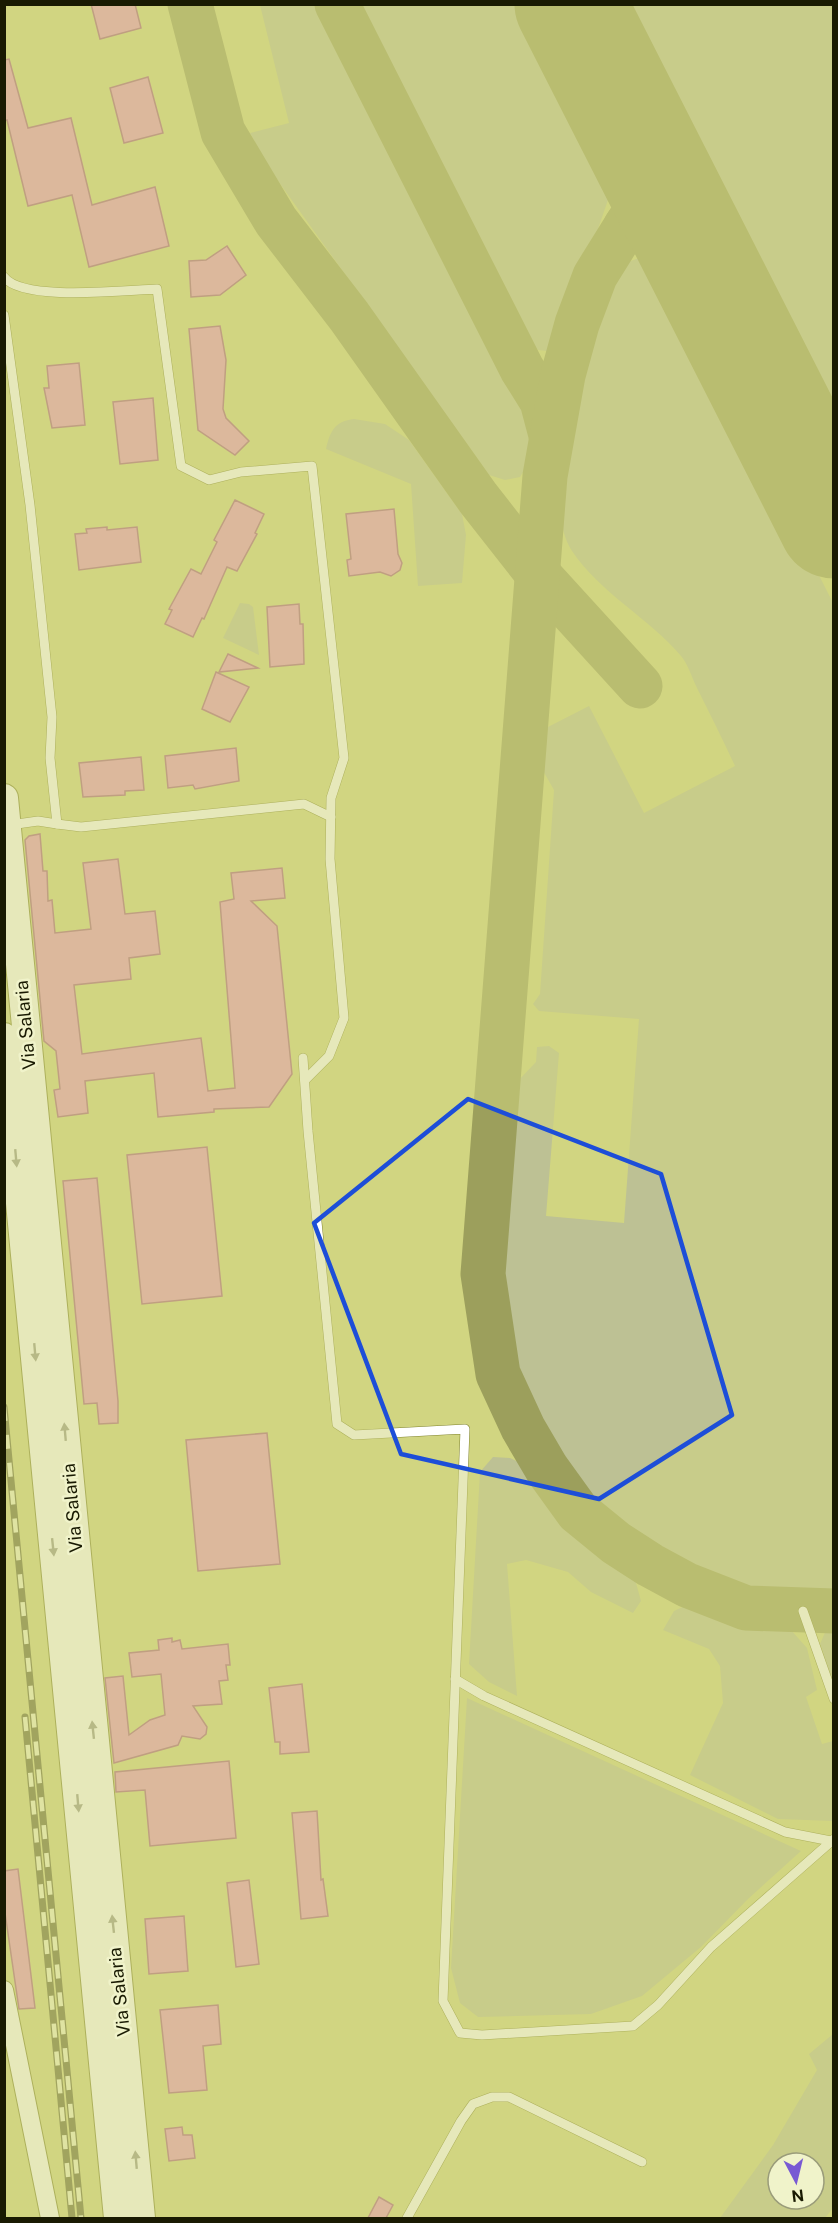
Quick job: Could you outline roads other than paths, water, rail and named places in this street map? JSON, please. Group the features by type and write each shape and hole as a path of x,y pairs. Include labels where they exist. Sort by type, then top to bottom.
{"main road":[{"name":"Via Salaria","path":"6,817 141,2218"},
{"name":"Via Salaria","path":"4,1037 118,2218"}],"street":[{"path":"4,1990 50,2218"}],"lane":[{"path":"4,277 9,283 30,290 157,289 181,466 209,480 241,472 312,466 344,758 332,798 330,859 344,1018 329,1056 305,1080"},
{"path":"4,315 31,517 52,717 50,758 57,824"},
{"path":"6,817 81,827 304,804 331,817"},
{"path":"303,1058 337,1424 354,1435 465,1429 443,2001 460,2033 482,2035 633,2026 658,2005 711,1947 832,1840"},
{"path":"803,1611 834,1699"},
{"path":"455,1679 484,1696 785,1832 832,1840"},
{"path":"407,2218 461,2121 473,2104 492,2097 509,2097 642,2162"}],"railway":[{"path":"4,1407 81,2218"},
{"path":"25,1717 72,2218"}]}
